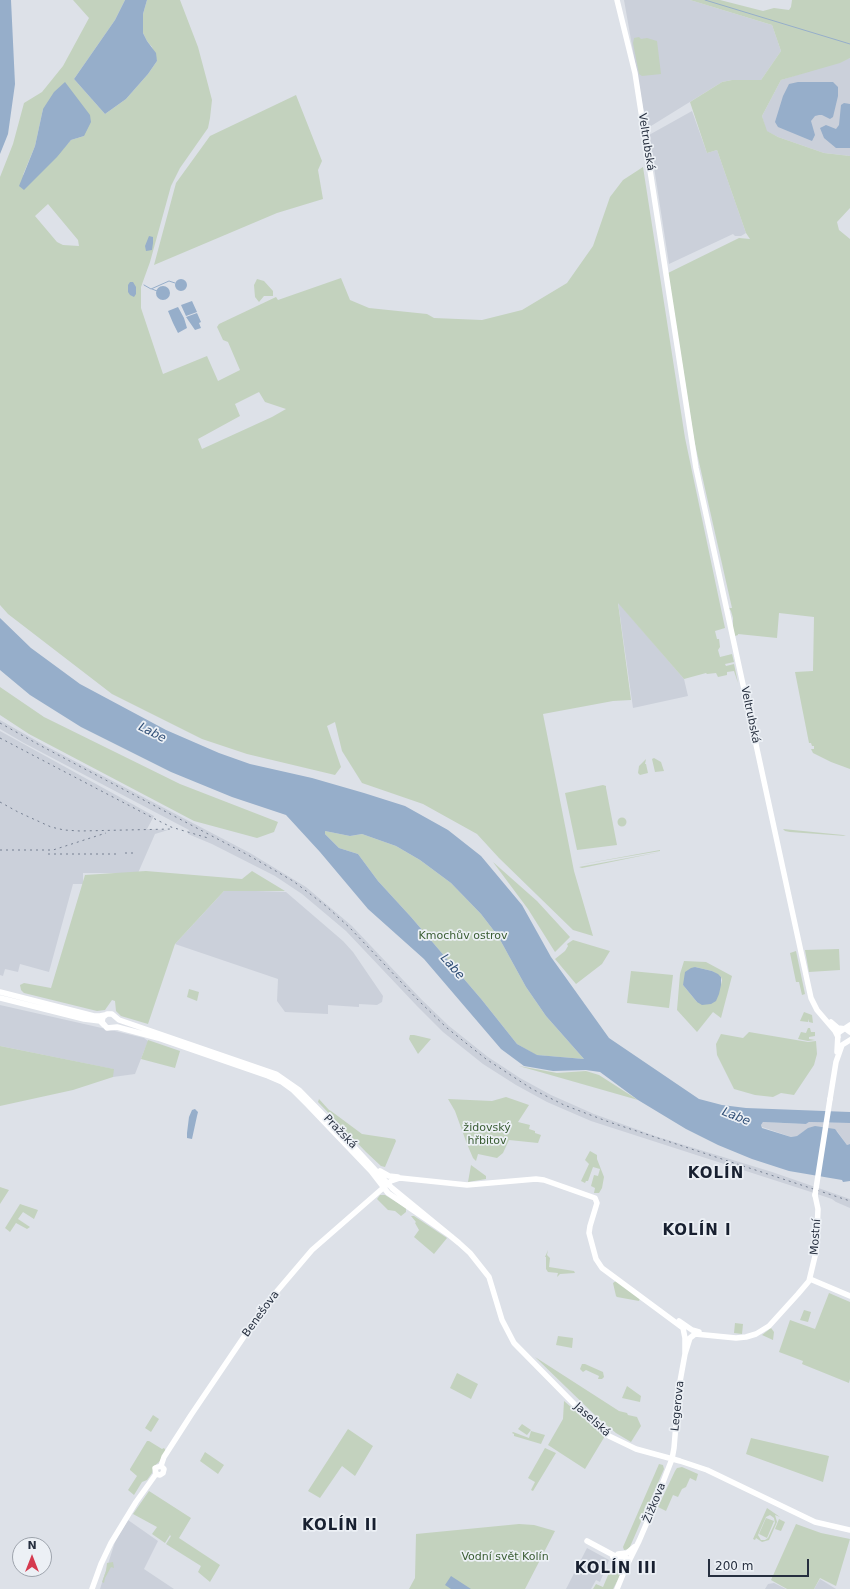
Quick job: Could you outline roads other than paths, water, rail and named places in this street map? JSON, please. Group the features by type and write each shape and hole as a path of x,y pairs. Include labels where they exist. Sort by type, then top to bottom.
{"street":[{"name":"Veltrubská","path":"617,0 635,73 696,468 807,976 813,1002 817,1010"},
{"path":"0,992 94,1016 111,1014 116,1017 116,1022 112,1028 107,1028 99,1021 84,1019 0,998"},
{"path":"817,1010 838,1028 850,1032"},
{"path":"817,1010 835,1031 841,1042 848,1042"},
{"path":"104,1026 102,1019 106,1015"},
{"name":"Pražská","path":"116,1017 119,1020 159,1035 282,1078 307,1098 375,1168 386,1186"},
{"path":"836,1062 839,1043 838,1037 840,1031 850,1025"},
{"name":"Pražská","path":"112,1028 117,1027 158,1038 280,1081 293,1090 386,1186"},
{"path":"836,1062 842,1047 848,1042"},
{"name":"Mostní","path":"810,1279 816,1252 818,1209 814,1196 836,1062"},
{"path":"375,1168 389,1176 400,1178 467,1184 536,1179 571,1189 594,1198 597,1200 597,1204 590,1226 590,1236 596,1259 602,1268 682,1327 684,1334 687,1337 695,1334 742,1338 753,1336 769,1326 810,1279 850,1296"},
{"path":"386,1186 400,1178"},
{"name":"Jaselská","path":"386,1186 452,1237 470,1253 489,1277 505,1328 512,1340 525,1356 584,1414 609,1436 632,1448 707,1470 810,1520 850,1530"},
{"name":"Benešova","path":"92,1589 100,1564 141,1494 156,1474 155,1468 161,1466 164,1457 191,1415 266,1306 312,1250 386,1186"},
{"path":"660,1310 690,1329 714,1336"},
{"path":"684,1334 686,1329 690,1329"},
{"path":"690,1329 693,1332 691,1336"},
{"name":"Legerova","path":"684,1334 685,1354"},
{"name":"Legerova","path":"672,1459 679,1387 685,1354 691,1336"},
{"name":"Žižkova","path":"618,1589 672,1459"},
{"path":"587,1540 615,1556 628,1560 628,1564 625,1566 621,1564"},
{"path":"602,1549 617,1554 623,1554 637,1545"},
{"name":"Žižkova","path":"621,1564 620,1560 631,1553 637,1545"},
{"path":"602,1549 621,1564 623,1569 623,1577"}],"water":[{"path":"0,0 11,0 15,84 8,134 0,154"},
{"path":"125,0 147,0 143,14 143,33 156,53 157,61 148,74 126,99 105,114 74,79 115,20"},
{"path":"65,82 90,115 91,122 84,136 71,140 57,157 24,190 19,186 35,146 43,109 54,92"},
{"path":"798,82 833,82 838,87 838,96 833,117 830,119 819,115 815,116 811,121 815,135 812,141 778,127 775,122 783,96 789,84"},
{"path":"844,103 850,104 850,148 836,148 824,138 820,128 826,125 836,129 839,125 841,105"},
{"path":"149,236 153,237 152,250 146,251 145,246"},
{"path":"183,279 186,280 186,290 179,291 176,290 175,283 176,280"},
{"path":"130,282 133,282 136,287 136,294 134,297 128,292 128,285"},
{"path":"163,286 168,288 170,293 168,298 163,300 158,298 156,293 158,288"},
{"path":"192,301 197,312 186,316 181,305"},
{"path":"178,307 184,318 173,323 168,311"},
{"path":"197,313 201,322 199,323 201,328 195,330 186,317"},
{"path":"184,318 187,328 178,333 173,323"},
{"name":"Labe","path":"0,618 31,648 80,684 166,730 219,753 250,764 312,778 405,806 448,830 481,856 522,905 551,957 609,1038 699,1099 722,1105 746,1108 850,1112 850,1123 809,1122 806,1124 763,1122 761,1125 762,1128 791,1137 797,1136 808,1128 815,1126 835,1129 847,1145 850,1144 850,1181 843,1182 842,1180 789,1171 752,1159 718,1145 686,1129 638,1100 600,1072 586,1070 553,1071 524,1066 501,1049 424,959 368,909 320,852 286,815 232,797 171,772 81,727 30,695 0,670","holes":["325,831 350,836 362,834 396,846 420,860 451,883 481,914 498,936 526,987 546,1016 584,1059 537,1055 517,1044 482,1000 378,881 358,854 339,848 325,834"]},
{"path":"695,967 712,971 721,977 719,994 716,1001 711,1004 702,1005 697,1002 683,985 685,972"},
{"path":"195,1109 198,1112 192,1139 187,1138 187,1133 189,1117 192,1110"},
{"path":"451,1576 471,1589 451,1589 445,1585"}],"waterway":[{"path":"705,0 850,44"},
{"path":"144,285 151,289 169,281 175,283"},
{"path":"152,289 157,291"}],"railway":[{"path":"0,723 248,855 293,881 326,906 350,928 420,1002 447,1028 486,1059 532,1089 564,1105 609,1122 850,1201"},
{"path":"0,738 171,827 208,838"},
{"path":"0,802 51,827 64,830 172,829"},
{"path":"0,850 53,850 106,833"},
{"path":"125,853 137,853"},
{"path":"48,854 116,854"}],"district":[{"name":"KOLÍN","path":"716,1174"},
{"name":"KOLÍN I","path":"697,1231"},
{"name":"KOLÍN II","path":"340,1526"},
{"name":"KOLÍN III","path":"616,1569"}],"park label":[{"name":"Kmochův ostrov","path":"463,936"},
{"name":"židovský hřbitov","path":"487,1134"},
{"name":"Vodní svět Kolín","path":"505,1557"}]}
